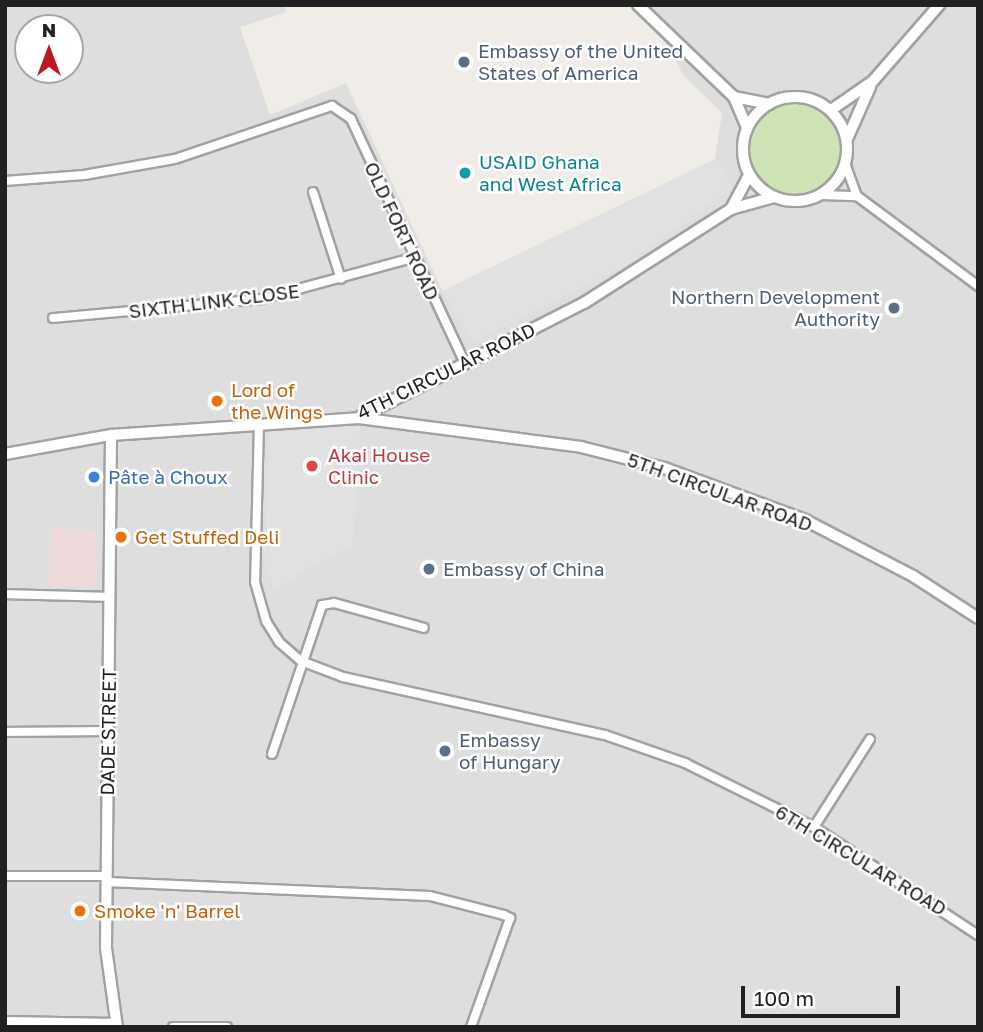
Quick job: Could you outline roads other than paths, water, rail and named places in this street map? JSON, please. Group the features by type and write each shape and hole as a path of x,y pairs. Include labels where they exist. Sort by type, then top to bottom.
{"street":[{"path":"638,5 734,97 747,128"},
{"path":"831,110 873,81 939,5"},
{"path":"873,81 847,139 846,166 857,196 978,286"},
{"path":"734,97 769,104 801,97 831,110 847,139"},
{"path":"769,104 747,128 743,144 749,175 774,197 806,201 822,195 857,196"},
{"name":"OLD FORT ROAD","path":"5,181 84,175 174,159 332,106 351,119 412,258 465,363"},
{"path":"822,195 846,166"},
{"name":"4TH CIRCULAR ROAD","path":"731,209 749,175"},
{"path":"313,192 341,279"},
{"name":"4TH CIRCULAR ROAD","path":"5,454 111,435 358,418 584,303 731,209 774,197"},
{"name":"SIXTH LINK CLOSE","path":"53,318 261,299 412,258"},
{"name":"5TH CIRCULAR ROAD","path":"358,418 567,445 664,468 762,503 846,540 978,618"},
{"name":"6TH CIRCULAR ROAD","path":"260,423 254,582 266,621 279,642 300,661 343,677 605,735 685,763 814,827 978,935"},
{"name":"DADE STREET","path":"111,435 106,948 116,1025"},
{"path":"5,594 110,597"},
{"path":"272,754 300,661 322,605 334,603 424,628"},
{"path":"5,732 107,732"},
{"path":"814,827 870,739"},
{"path":"5,876 430,896 504,915 510,918 471,1027"},
{"path":"5,1021 116,1025"},
{"path":"173,1027 227,1027"}],"place":[{"name":"Embassy of the United States of America","path":"464,62"},
{"name":"USAID Ghana and West Africa","path":"465,173"},
{"name":"Northern Development Authority","path":"894,308"},
{"name":"Lord of the Wings","path":"217,401"},
{"name":"Akai House Clinic","path":"312,466"},
{"name":"Pâte à Choux","path":"94,477"},
{"name":"Get Stuffed Deli","path":"121,537"},
{"name":"Embassy of China","path":"429,569"},
{"name":"Embassy of Hungary","path":"445,751"},
{"name":"Smoke 'n' Barrel","path":"80,911"}]}
